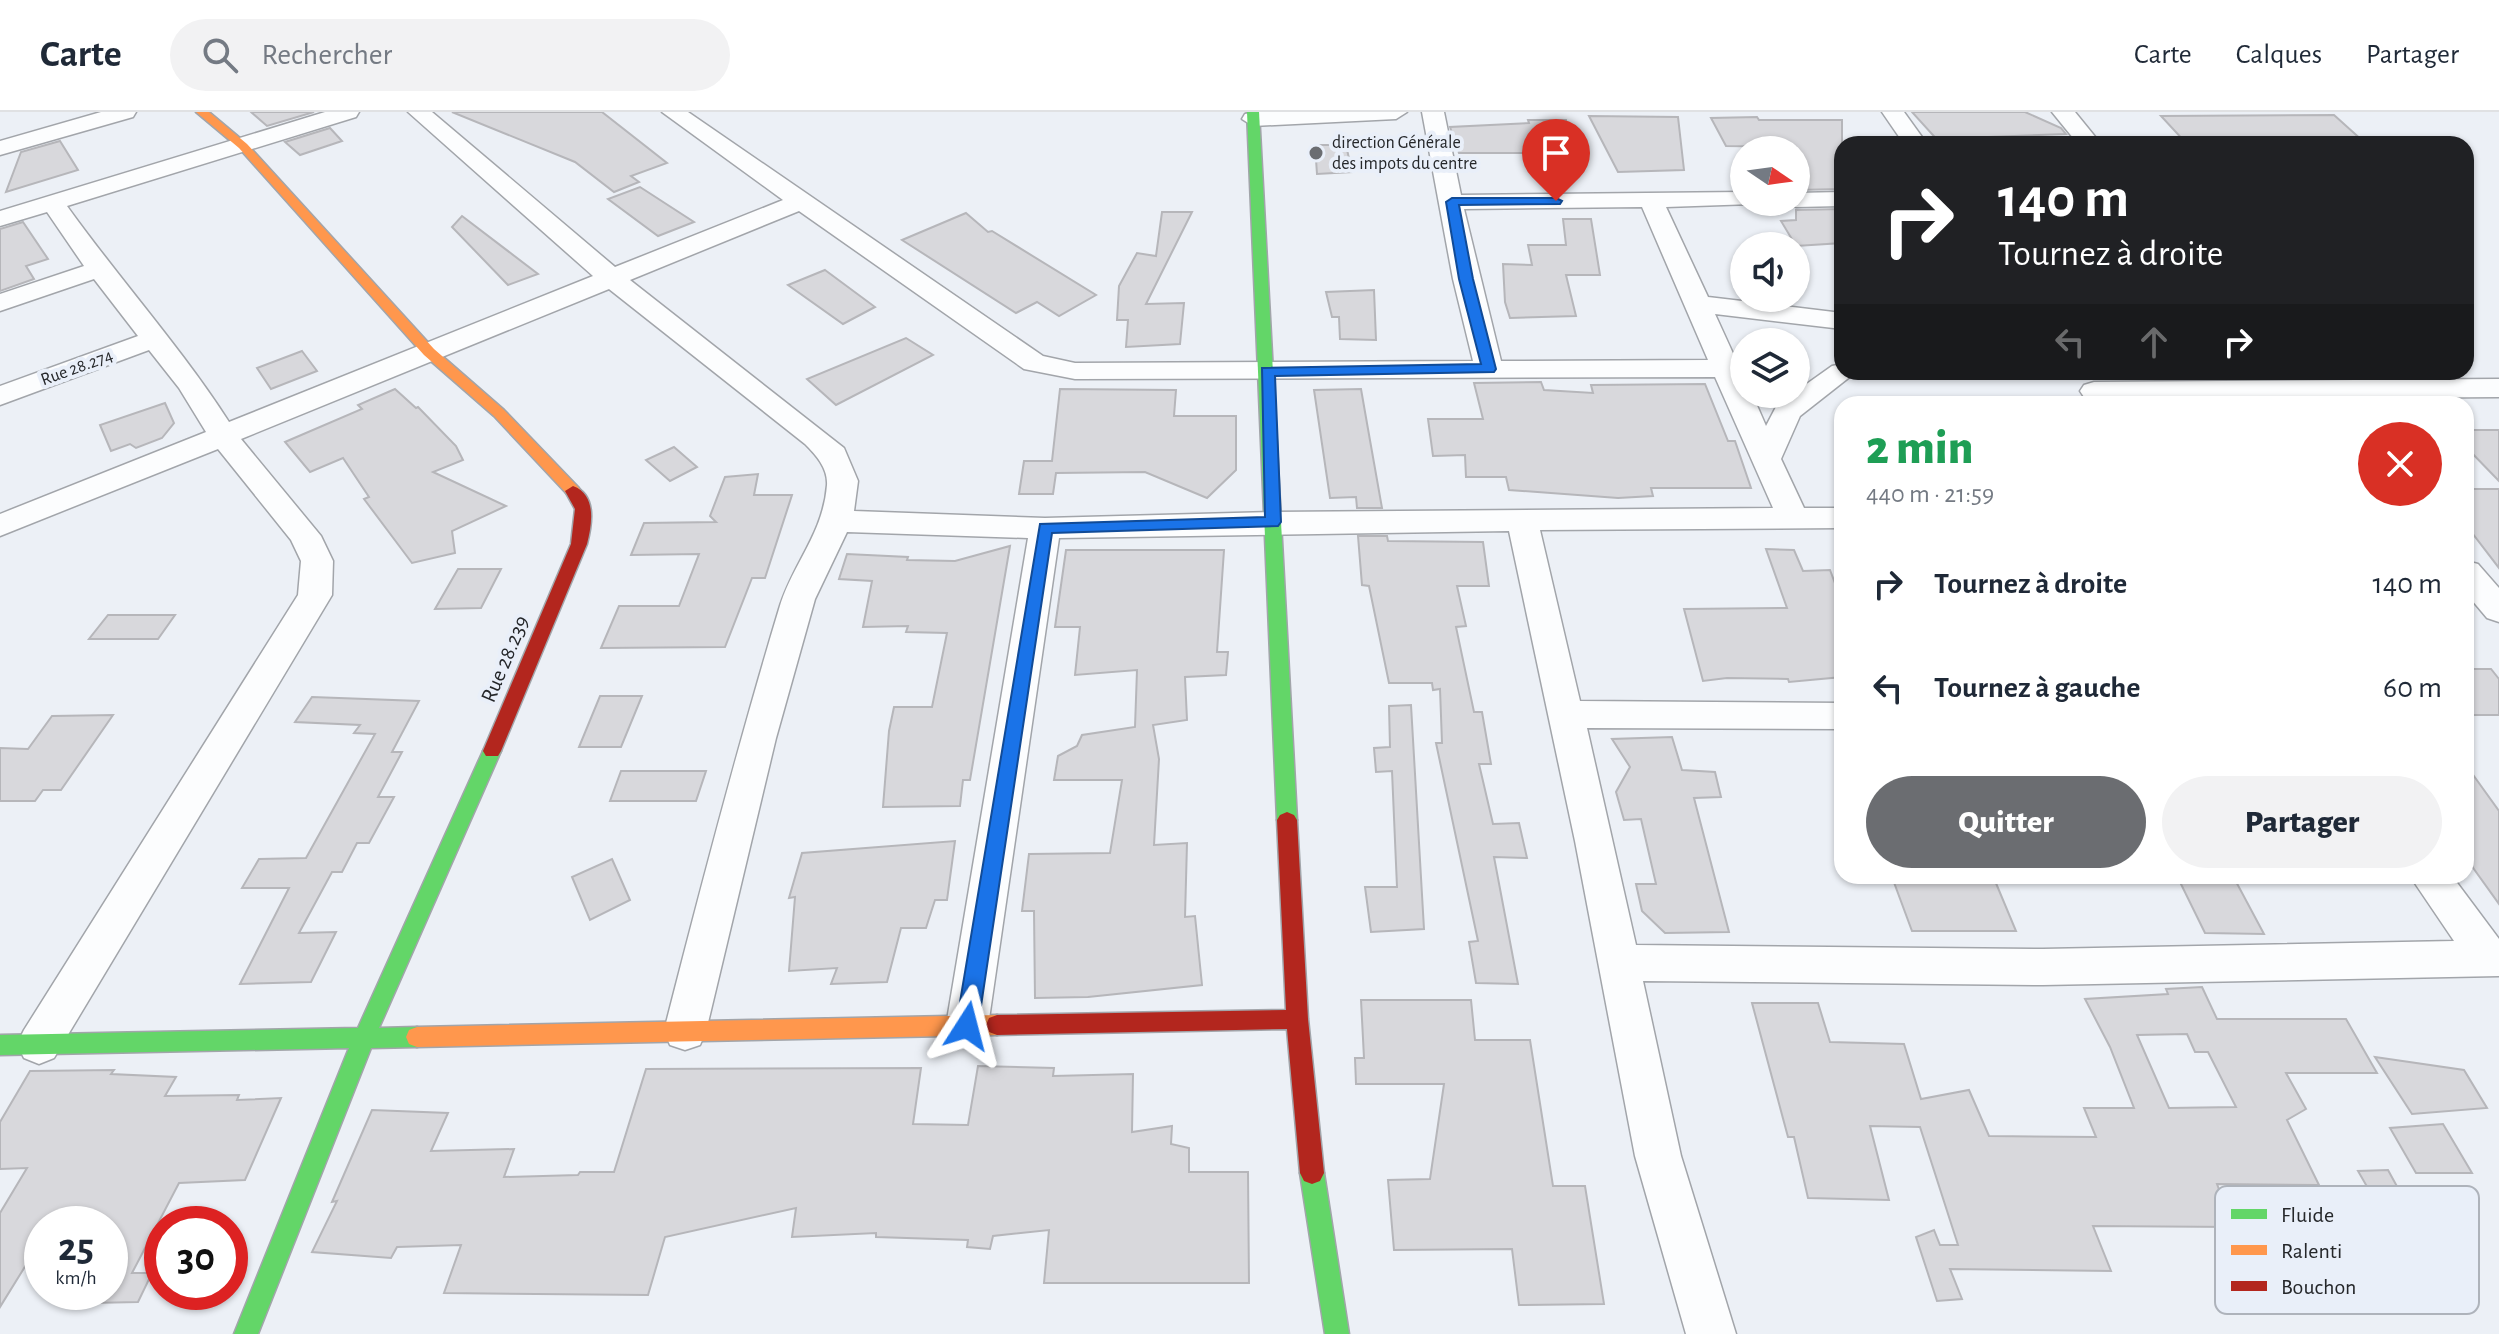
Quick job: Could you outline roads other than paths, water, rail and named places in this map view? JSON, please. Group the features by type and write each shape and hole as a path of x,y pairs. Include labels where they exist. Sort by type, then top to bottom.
{"street":[{"path":"0,148 125,112"},
{"name":"Rue 28.239","path":"202,112 243,146 429,352 499,413 582,500 585,517 579,544 490,756 364,1038 246,1334"},
{"path":"0,219 348,112"},
{"path":"419,112 609,276 833,455 843,481 837,521 798,599 758,738 685,1031"},
{"path":"673,112 1034,363 1075,371 1730,367"},
{"path":"1337,1334 1307,1137 1297,1019 1253,116 1396,112"},
{"path":"1433,112 1466,279 1489,369"},
{"path":"1893,112 1910,136"},
{"path":"2063,112 2083,136"},
{"path":"1650,198 1695,304 1730,361"},
{"path":"1452,202 1730,199"},
{"path":"1810,200 1834,199"},
{"path":"0,526 609,276 799,202"},
{"path":"39,1044 315,595 317,561 305,536 223,436 191,385 99,269 53,203"},
{"path":"0,303 99,269"},
{"path":"1695,304 1834,320"},
{"name":"Rue 28.274","path":"0,396 155,339"},
{"path":"1810,372 1834,373"},
{"path":"1766,459 1787,411 1834,377"},
{"path":"2092,389 2499,388"},
{"path":"1748,408 1766,459 1793,519"},
{"path":"837,521 1045,528 1273,522 1834,518"},
{"path":"1522,520 1594,841 1658,1156 1711,1334"},
{"path":"967,1026 1045,528"},
{"path":"2474,581 2499,610"},
{"path":"1564,714 1834,716"},
{"path":"2436,884 2494,958"},
{"path":"1619,963 2043,967 2494,958"},
{"path":"0,1045 1297,1019"}],"place":[{"name":"direction Générale des impots du centre","path":"1316,153"}]}
